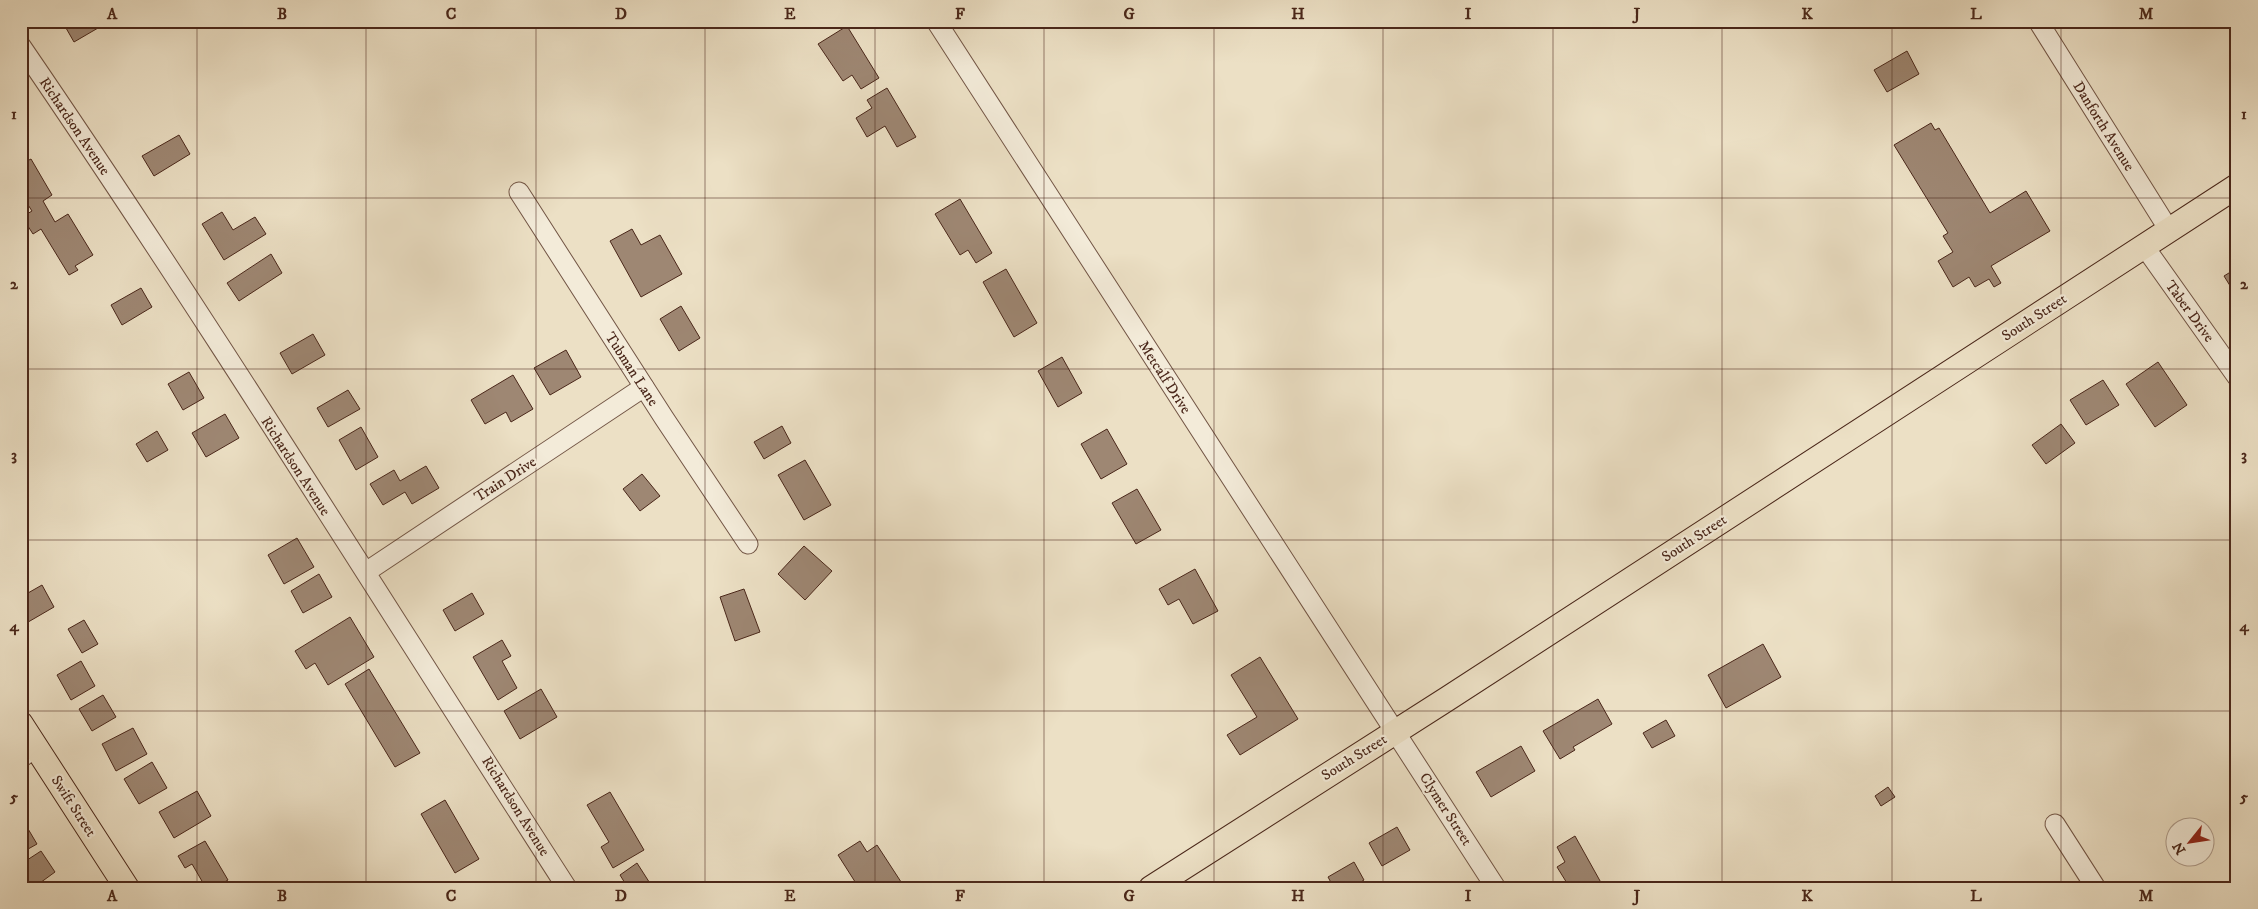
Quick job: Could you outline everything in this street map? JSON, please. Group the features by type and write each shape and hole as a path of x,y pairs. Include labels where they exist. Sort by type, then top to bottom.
{"main road":[{"name":"South Street","path":"1151,888 2237,186"},
{"name":"Swift Street","path":"21,724 29,752 127,888"}],"street":[{"name":"Metcalf Drive","path":"936,21 1395,731"},
{"name":"Danforth Avenue","path":"2038,21 2169,230"},
{"name":"Richardson Avenue","path":"21,46 168,267 568,888"},
{"name":"Tubman Lane","path":"519,192 644,387 748,544"},
{"name":"Taber Drive","path":"2144,246 2237,376"},
{"name":"Train Drive","path":"366,572 644,387"},
{"name":"Clymer Street","path":"1395,731 1496,888"},
{"path":"2055,824 2096,888"}],"building":[{"path":"62,21 110,21 74,42"},
{"path":"815,21 832,21 820,28"},
{"path":"847,26 879,78 861,89 852,75 843,81 818,44"},
{"path":"1907,51 1919,74 1887,92 1874,70"},
{"path":"887,88 916,137 897,147 885,126 867,137 856,118 872,108 867,100"},
{"path":"1931,123 1935,130 1939,128 1990,213 2026,191 2050,231 1991,266 2001,283 1994,287 1989,279 1975,287 1969,277 1953,287 1938,261 1953,252 1943,236 1948,233 1894,145"},
{"path":"179,135 190,154 154,176 142,156"},
{"path":"31,159 52,195 43,201 55,222 68,214 93,255 75,266 78,270 69,275 41,229 33,234 22,217 32,211 21,194 21,164"},
{"path":"960,199 992,253 976,263 968,250 960,255 935,214"},
{"path":"222,212 233,230 255,217 266,234 224,260 202,224"},
{"path":"632,229 641,245 660,235 682,274 641,297 610,241"},
{"path":"271,254 282,273 239,301 227,283"},
{"path":"2237,268 2237,297 2224,276"},
{"path":"1006,269 1037,323 1014,337 983,282"},
{"path":"141,288 152,307 122,325 111,305"},
{"path":"681,306 700,338 679,351 660,319"},
{"path":"313,334 325,355 292,374 280,353"},
{"path":"566,350 581,377 550,395 534,368"},
{"path":"1062,357 1082,393 1058,407 1038,371"},
{"path":"2158,362 2187,405 2155,427 2126,384"},
{"path":"189,372 204,398 183,410 168,384"},
{"path":"513,375 533,409 511,422 506,412 485,424 471,400"},
{"path":"2103,380 2119,405 2086,425 2070,400"},
{"path":"348,390 360,409 328,427 317,408"},
{"path":"225,414 239,438 206,457 192,433"},
{"path":"2061,424 2075,443 2046,464 2032,445"},
{"path":"782,426 791,443 764,459 754,442"},
{"path":"361,427 378,457 356,470 339,440"},
{"path":"1107,429 1127,464 1101,479 1081,444"},
{"path":"157,431 168,450 147,462 136,444"},
{"path":"805,460 831,505 804,520 778,475"},
{"path":"426,466 439,488 412,504 405,492 383,505 370,484 394,470 400,481"},
{"path":"642,474 660,496 640,511 623,489"},
{"path":"1137,489 1161,530 1136,544 1112,503"},
{"path":"297,538 314,567 284,584 268,555"},
{"path":"804,546 832,571 805,600 778,574"},
{"path":"1195,569 1218,611 1193,624 1179,599 1168,605 1159,589"},
{"path":"319,574 332,597 303,613 291,591"},
{"path":"42,585 54,607 23,625 21,622 21,597"},
{"path":"744,589 760,632 735,641 720,597"},
{"path":"472,593 484,614 455,631 443,610"},
{"path":"350,617 374,657 328,685 315,663 306,669 295,651"},
{"path":"84,620 98,644 82,653 68,629"},
{"path":"502,640 511,656 502,661 517,688 498,700 473,657"},
{"path":"1763,644 1781,677 1726,708 1708,675"},
{"path":"1260,657 1298,719 1240,755 1227,735 1257,717 1231,675"},
{"path":"81,661 95,686 71,700 57,675"},
{"path":"369,669 420,753 395,767 345,684"},
{"path":"541,689 557,717 520,739 504,711"},
{"path":"103,695 116,717 92,731 79,709"},
{"path":"1598,699 1612,724 1573,747 1575,750 1560,759 1543,731"},
{"path":"1666,720 1675,736 1652,748 1643,733"},
{"path":"133,728 147,754 116,771 102,744"},
{"path":"1521,746 1535,771 1491,797 1476,772"},
{"path":"152,762 167,788 139,804 124,779"},
{"path":"1888,787 1895,797 1881,806 1875,796"},
{"path":"197,791 211,816 174,838 159,812"},
{"path":"610,792 644,850 613,868 601,847 609,842 587,805"},
{"path":"445,800 479,859 455,873 421,814"},
{"path":"21,817 37,844 21,853"},
{"path":"1397,827 1410,850 1382,866 1369,843"},
{"path":"1575,836 1604,888 1570,888 1557,867 1565,862 1557,847"},
{"path":"205,841 228,880 214,888 206,888 192,864 185,868 178,856"},
{"path":"860,841 867,852 877,845 905,888 859,888 838,855"},
{"path":"41,851 55,872 33,888 21,888 21,864"},
{"path":"1354,862 1364,880 1351,888 1334,888 1328,877"},
{"path":"637,863 653,888 628,888 620,875"}]}
